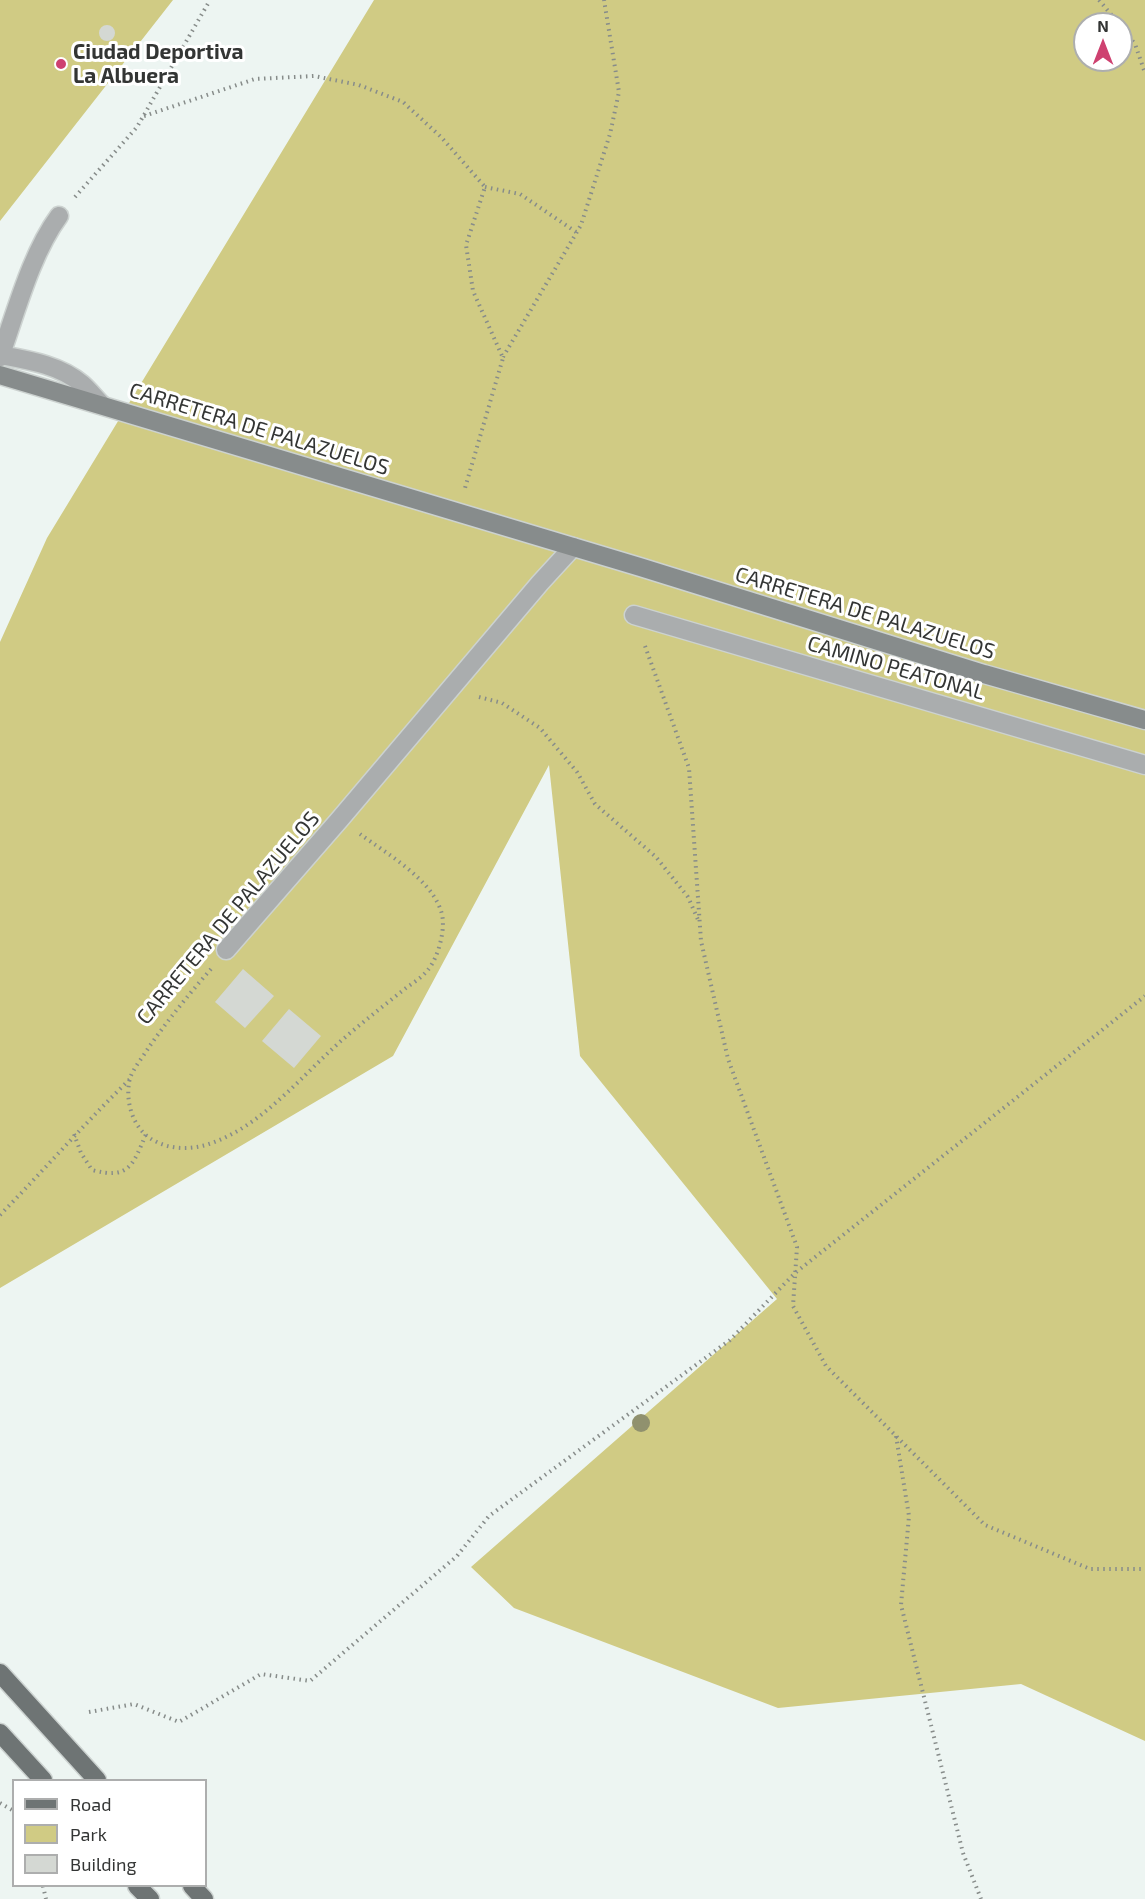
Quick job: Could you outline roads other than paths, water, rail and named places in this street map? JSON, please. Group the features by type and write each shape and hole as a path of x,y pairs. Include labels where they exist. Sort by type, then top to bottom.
{"main road":[{"path":"0,1673 96,1779"},
{"path":"0,1733 42,1779"},
{"path":"138,1887 150,1899"},
{"path":"193,1887 204,1899"}],"street":[{"path":"59,216 46,232 0,356 26,359 69,374 102,405"},
{"name":"CARRETERA DE PALAZUELOS","path":"0,375 458,512 984,674 1145,720"},
{"name":"CARRETERA DE PALAZUELOS","path":"226,950 573,547"},
{"name":"CAMINO PEATONAL","path":"634,615 1145,765"}],"place":[{"name":"Ciudad Deportiva La Albuera","path":"61,64"}]}
